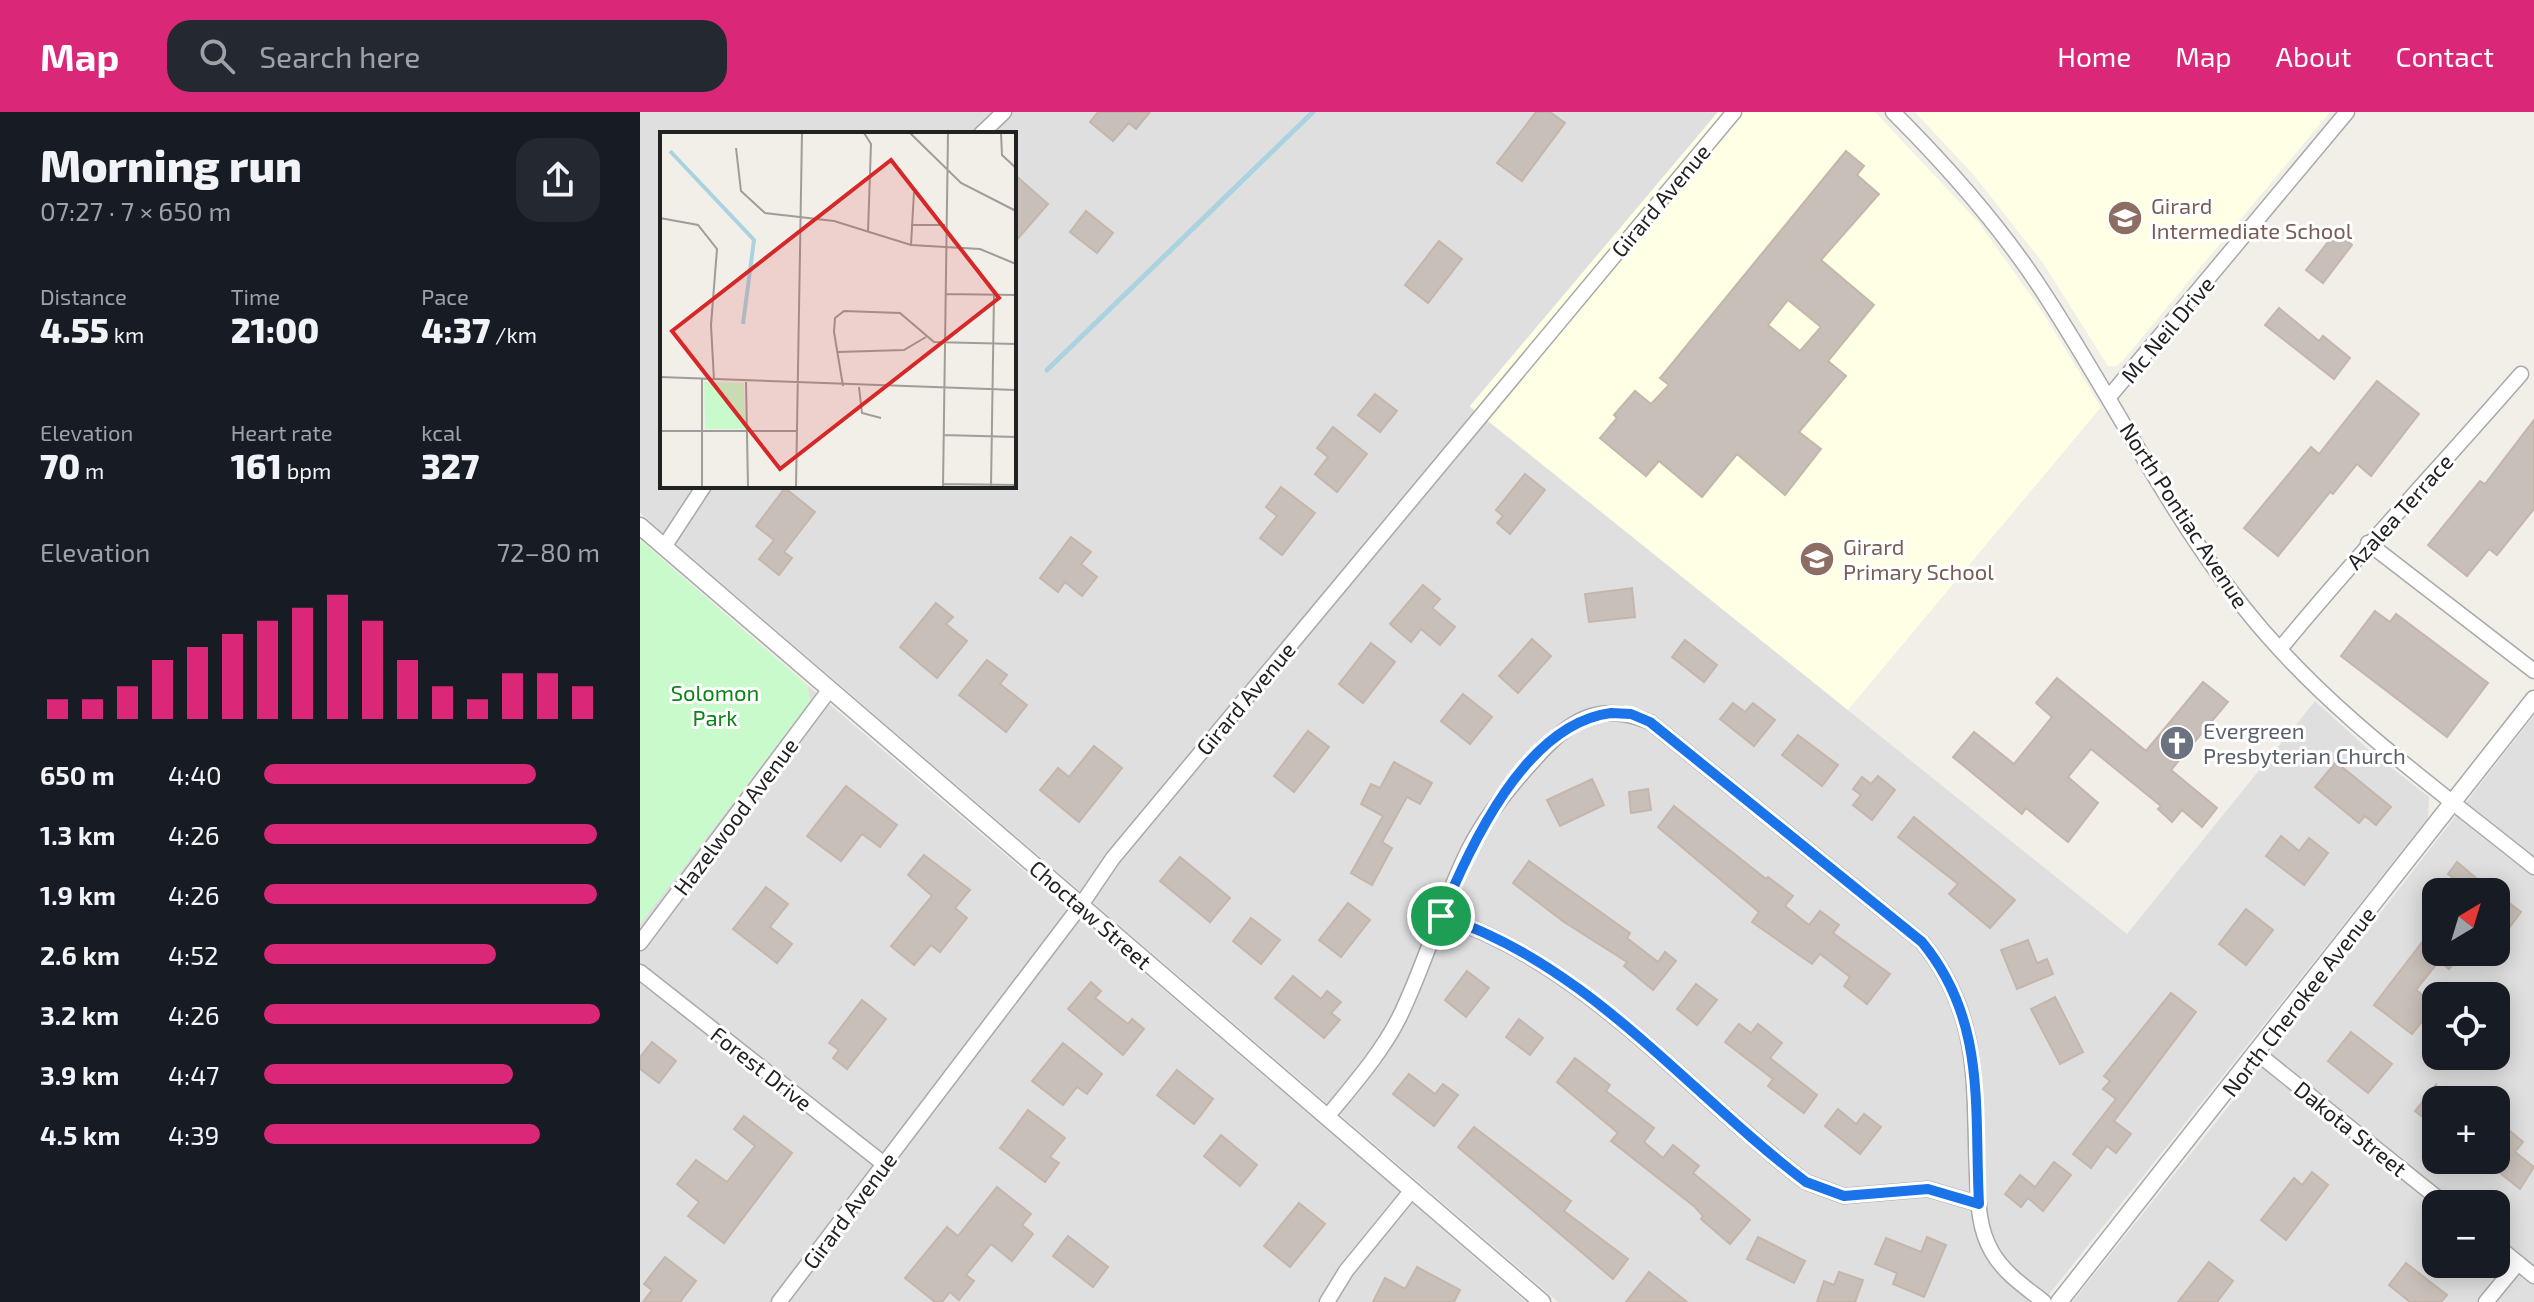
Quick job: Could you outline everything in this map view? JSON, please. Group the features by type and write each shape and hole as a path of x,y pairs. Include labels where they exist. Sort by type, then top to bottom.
{"street":[{"path":"983,132 1004,112"},
{"name":"Girard Avenue","path":"779,1302 1123,846 1734,112"},
{"name":"North Pontiac Avenue","path":"1893,112 1951,172 2000,231 2046,295 2195,539 2280,649 2351,719 2534,867"},
{"name":"Mc Neil Drive","path":"2109,397 2347,112"},
{"name":"Azalea Terrace","path":"2280,649 2368,543 2410,502 2521,374"},
{"path":"664,547 703,488"},
{"name":"Choctaw Street","path":"640,526 1542,1302"},
{"path":"2368,543 2534,671"},
{"name":"Hazelwood Avenue","path":"640,943 830,689"},
{"name":"North Cherokee Avenue","path":"2059,1302 2534,699"},
{"path":"1327,1117 1390,1035 1469,849 1489,816 1556,735 1589,716 1631,714 1650,722 1922,942 1942,966 1956,992 1971,1045 1983,1231 2000,1265 2044,1302"},
{"path":"1441,916 1503,940 1560,975 1806,1182 1844,1196 1928,1189 1979,1204"},
{"name":"Forest Drive","path":"640,972 884,1164"},
{"name":"Dakota Street","path":"2257,1053 2428,1190"},
{"path":"1327,1302 1346,1271 1412,1190"},
{"path":"2510,1256 2534,1276"},
{"path":"2486,1302 2518,1263"}],"shaded area":[{"path":"640,112 1718,112 1470,407 2127,934 2315,701 2371,752 2429,797 2428,818 2043,1302 1558,1302 640,513"},
{"name":"Girard Primary School","path":"1718,112 1875,112 1979,223 2043,313 2101,407 1848,710 1470,406"},
{"name":"Girard Intermediate School","path":"1915,112 2330,112 2124,359 2117,366 2108,366 2043,263 1972,173"},
{"path":"807,685 1526,1302 640,1302 640,924 806,707 810,700"},
{"path":"2534,715 2534,1302 2072,1302 2281,1041"}],"green space":[{"name":"Solomon Park","path":"640,540 807,685 810,700 640,924"}],"building":[{"path":"1098,112 1150,112 1136,129 1129,123 1113,141 1090,122"},
{"path":"1536,112 1550,112 1565,123 1522,181 1497,163"},
{"path":"1846,151 1864,166 1857,175 1879,194 1821,260 1874,305 1828,361 1846,376 1799,432 1821,449 1785,495 1737,454 1702,497 1659,461 1646,476 1600,438 1617,418 1614,415 1635,391 1651,404 1669,385 1660,378","holes":["1788,300 1821,327 1800,351 1768,325"]},
{"path":"1016,176 1048,204 1016,241"},
{"path":"1086,211 1113,233 1097,253 1070,232"},
{"path":"2336,232 2352,245 2323,283 2306,270"},
{"path":"1439,241 1462,259 1428,303 1405,285"},
{"path":"2279,308 2319,341 2323,336 2350,358 2334,379 2265,325"},
{"path":"2377,381 2419,414 2371,476 2357,464 2278,556 2244,528 2311,447 2319,454"},
{"path":"1375,394 1397,411 1380,432 1358,415"},
{"path":"2534,420 2534,509 2497,555 2489,549 2467,576 2428,545 2480,481 2485,484"},
{"path":"1333,427 1367,454 1337,492 1315,474 1328,457 1317,448"},
{"path":"1525,474 1545,490 1510,534 1497,523 1503,516 1496,510"},
{"path":"1281,487 1315,513 1282,555 1260,538 1277,516 1266,507"},
{"path":"785,488 815,512 784,552 792,558 779,575 759,559 774,540 756,526"},
{"path":"1071,537 1091,552 1081,564 1097,577 1082,596 1065,582 1058,592 1040,578"},
{"path":"1423,585 1440,599 1432,608 1455,627 1440,645 1421,629 1411,642 1390,624"},
{"path":"1632,588 1635,617 1589,622 1585,594"},
{"path":"936,603 953,617 946,624 967,641 937,678 900,647"},
{"path":"2375,611 2390,622 2396,614 2488,683 2447,737 2341,656"},
{"path":"1532,639 1551,656 1518,693 1499,676"},
{"path":"1685,640 1717,665 1704,682 1672,657"},
{"path":"1371,643 1395,662 1363,703 1339,684"},
{"path":"987,660 1007,675 1000,684 1027,705 1006,732 959,695"},
{"path":"2057,678 2146,751 2203,682 2228,702 2171,770 2217,808 2202,827 2182,810 2172,822 2158,809 2161,806 2091,749 2068,777 2098,803 2068,842 2026,808 2022,814 1953,757 1974,732 2014,764 2052,717 2036,703"},
{"path":"1463,694 1492,717 1470,744 1441,721"},
{"path":"1733,703 1745,712 1753,703 1775,720 1754,746 1720,719"},
{"path":"1308,731 1329,747 1294,792 1274,776"},
{"path":"1798,735 1838,765 1822,786 1782,755"},
{"path":"1094,746 1122,768 1079,822 1040,790 1058,768 1069,777"},
{"path":"1394,762 1432,783 1420,804 1407,797 1382,842 1392,848 1372,885 1351,873 1383,816 1361,804 1371,784 1380,788"},
{"path":"2336,762 2391,807 2376,825 2365,816 2359,823 2315,787"},
{"path":"1878,776 1895,790 1872,820 1853,805 1861,795 1853,789 1862,777 1871,784"},
{"path":"1592,779 1604,805 1560,826 1547,800"},
{"path":"846,786 897,825 880,847 862,834 841,861 807,836"},
{"path":"1648,789 1651,810 1631,813 1629,792"},
{"path":"1674,806 1766,879 1768,877 1793,896 1785,906 1809,925 1820,911 1839,925 1833,933 1890,974 1867,1004 1844,986 1850,977 1820,954 1812,964 1752,922 1759,912 1658,827"},
{"path":"1914,817 2015,900 1990,928 1949,894 1958,884 1898,837"},
{"path":"2281,836 2299,851 2309,838 2328,853 2304,885 2266,856"},
{"path":"924,855 970,890 955,908 967,918 940,952 931,945 914,965 891,946 932,896 908,875"},
{"path":"1180,857 1230,898 1210,922 1160,881"},
{"path":"1529,861 1630,933 1627,938 1658,962 1665,952 1676,961 1653,990 1624,966 1627,962 1564,922 1513,883"},
{"path":"2457,862 2476,878 2453,878 2448,874"},
{"path":"766,887 788,904 770,927 792,944 777,963 733,929"},
{"path":"1348,903 1370,920 1341,957 1319,940"},
{"path":"2510,904 2521,912 2510,927"},
{"path":"2246,909 2273,930 2246,965 2219,944"},
{"path":"1251,918 1280,940 1261,964 1233,941"},
{"path":"2028,940 2037,963 2047,959 2053,974 2017,989 2001,950"},
{"path":"2422,942 2422,966 2435,966 2416,990 2422,995 2422,1021 2412,1034 2374,1005"},
{"path":"1467,971 1489,988 1466,1017 1445,1000"},
{"path":"1293,976 1321,999 1327,991 1341,1002 1331,1013 1340,1020 1324,1038 1275,998"},
{"path":"1091,982 1101,991 1095,998 1128,1024 1132,1019 1144,1029 1123,1055 1068,1009"},
{"path":"1696,984 1717,1000 1697,1025 1677,1009"},
{"path":"2171,993 2196,1012 2114,1121 2131,1134 2116,1153 2107,1146 2091,1168 2073,1154 2116,1099 2103,1089 2110,1081 2104,1076"},
{"path":"2055,997 2083,1052 2060,1064 2031,1009"},
{"path":"862,1000 886,1019 847,1069 833,1058 839,1050 829,1043"},
{"path":"1519,1019 1543,1038 1530,1055 1506,1037"},
{"path":"1739,1024 1751,1033 1758,1024 1782,1043 1770,1058 1817,1095 1804,1113 1768,1086 1773,1079 1725,1042"},
{"path":"2351,1032 2392,1064 2368,1093 2328,1061"},
{"path":"652,1042 676,1061 659,1083 640,1069 640,1057"},
{"path":"1063,1043 1102,1074 1087,1094 1077,1087 1063,1105 1032,1081"},
{"path":"1575,1058 1610,1085 1606,1091 1654,1128 1644,1142 1663,1158 1673,1145 1699,1166 1693,1173 1750,1220 1730,1244 1701,1219 1703,1216 1695,1207 1611,1141 1618,1133 1557,1082"},
{"path":"1177,1070 1213,1099 1194,1124 1157,1095"},
{"path":"1409,1074 1435,1094 1443,1084 1458,1095 1434,1126 1393,1094"},
{"path":"2422,1102 2422,1116 2415,1111"},
{"path":"1838,1109 1856,1124 1864,1114 1881,1127 1860,1154 1825,1126"},
{"path":"1028,1110 1065,1138 1050,1157 1059,1163 1045,1182 1000,1148"},
{"path":"744,1116 792,1153 724,1243 688,1216 699,1202 677,1184 696,1160 727,1182 755,1146 734,1129"},
{"path":"1474,1127 1571,1201 1564,1211 1628,1259 1613,1279 1458,1147"},
{"path":"2510,1131 2523,1142 2515,1152 2534,1167 2520,1189 2501,1174 2510,1174"},
{"path":"1221,1135 1257,1165 1240,1186 1204,1156"},
{"path":"2054,1162 2071,1175 2043,1211 2028,1198 2021,1207 2005,1194 2020,1175 2035,1187"},
{"path":"2312,1172 2328,1185 2286,1240 2261,1220 2294,1178 2302,1185"},
{"path":"997,1187 1031,1214 1022,1225 1033,1234 1012,1261 991,1244 966,1275 974,1281 959,1300 950,1292 942,1302 935,1302 905,1278 947,1227 958,1236"},
{"path":"1299,1203 1325,1224 1290,1267 1264,1246"},
{"path":"1068,1236 1108,1267 1093,1287 1053,1256"},
{"path":"1758,1237 1805,1261 1794,1283 1747,1259"},
{"path":"1927,1237 1946,1245 1924,1297 1893,1284 1897,1273 1875,1264 1886,1238 1921,1252"},
{"path":"665,1257 696,1281 680,1302 643,1302 652,1290 644,1284"},
{"path":"2209,1262 2233,1281 2217,1302 2178,1302"},
{"path":"2406,1263 2447,1295 2441,1302 2410,1302 2389,1285"},
{"path":"1417,1267 1460,1290 1454,1302 1373,1302 1385,1278 1405,1289"},
{"path":"1649,1272 1687,1302 1626,1302"},
{"path":"1839,1272 1863,1280 1855,1302 1817,1302 1824,1281 1834,1285"}],"waterway":[{"path":"1047,370 1313,112"}],"place":[{"name":"Girard Intermediate School","path":"2125,218"},
{"name":"Girard Primary School","path":"1817,559"},
{"name":"Evergreen Presbyterian Church","path":"2177,743"}],"route":[{"path":"1631,714 1650,722 1922,942 1942,966 1966,1018 1971,1045 1979,1204 1928,1189 1844,1196 1806,1182 1560,975 1503,940 1441,916 1469,849 1489,816 1556,735 1572,723 1589,716 1631,714"}]}
